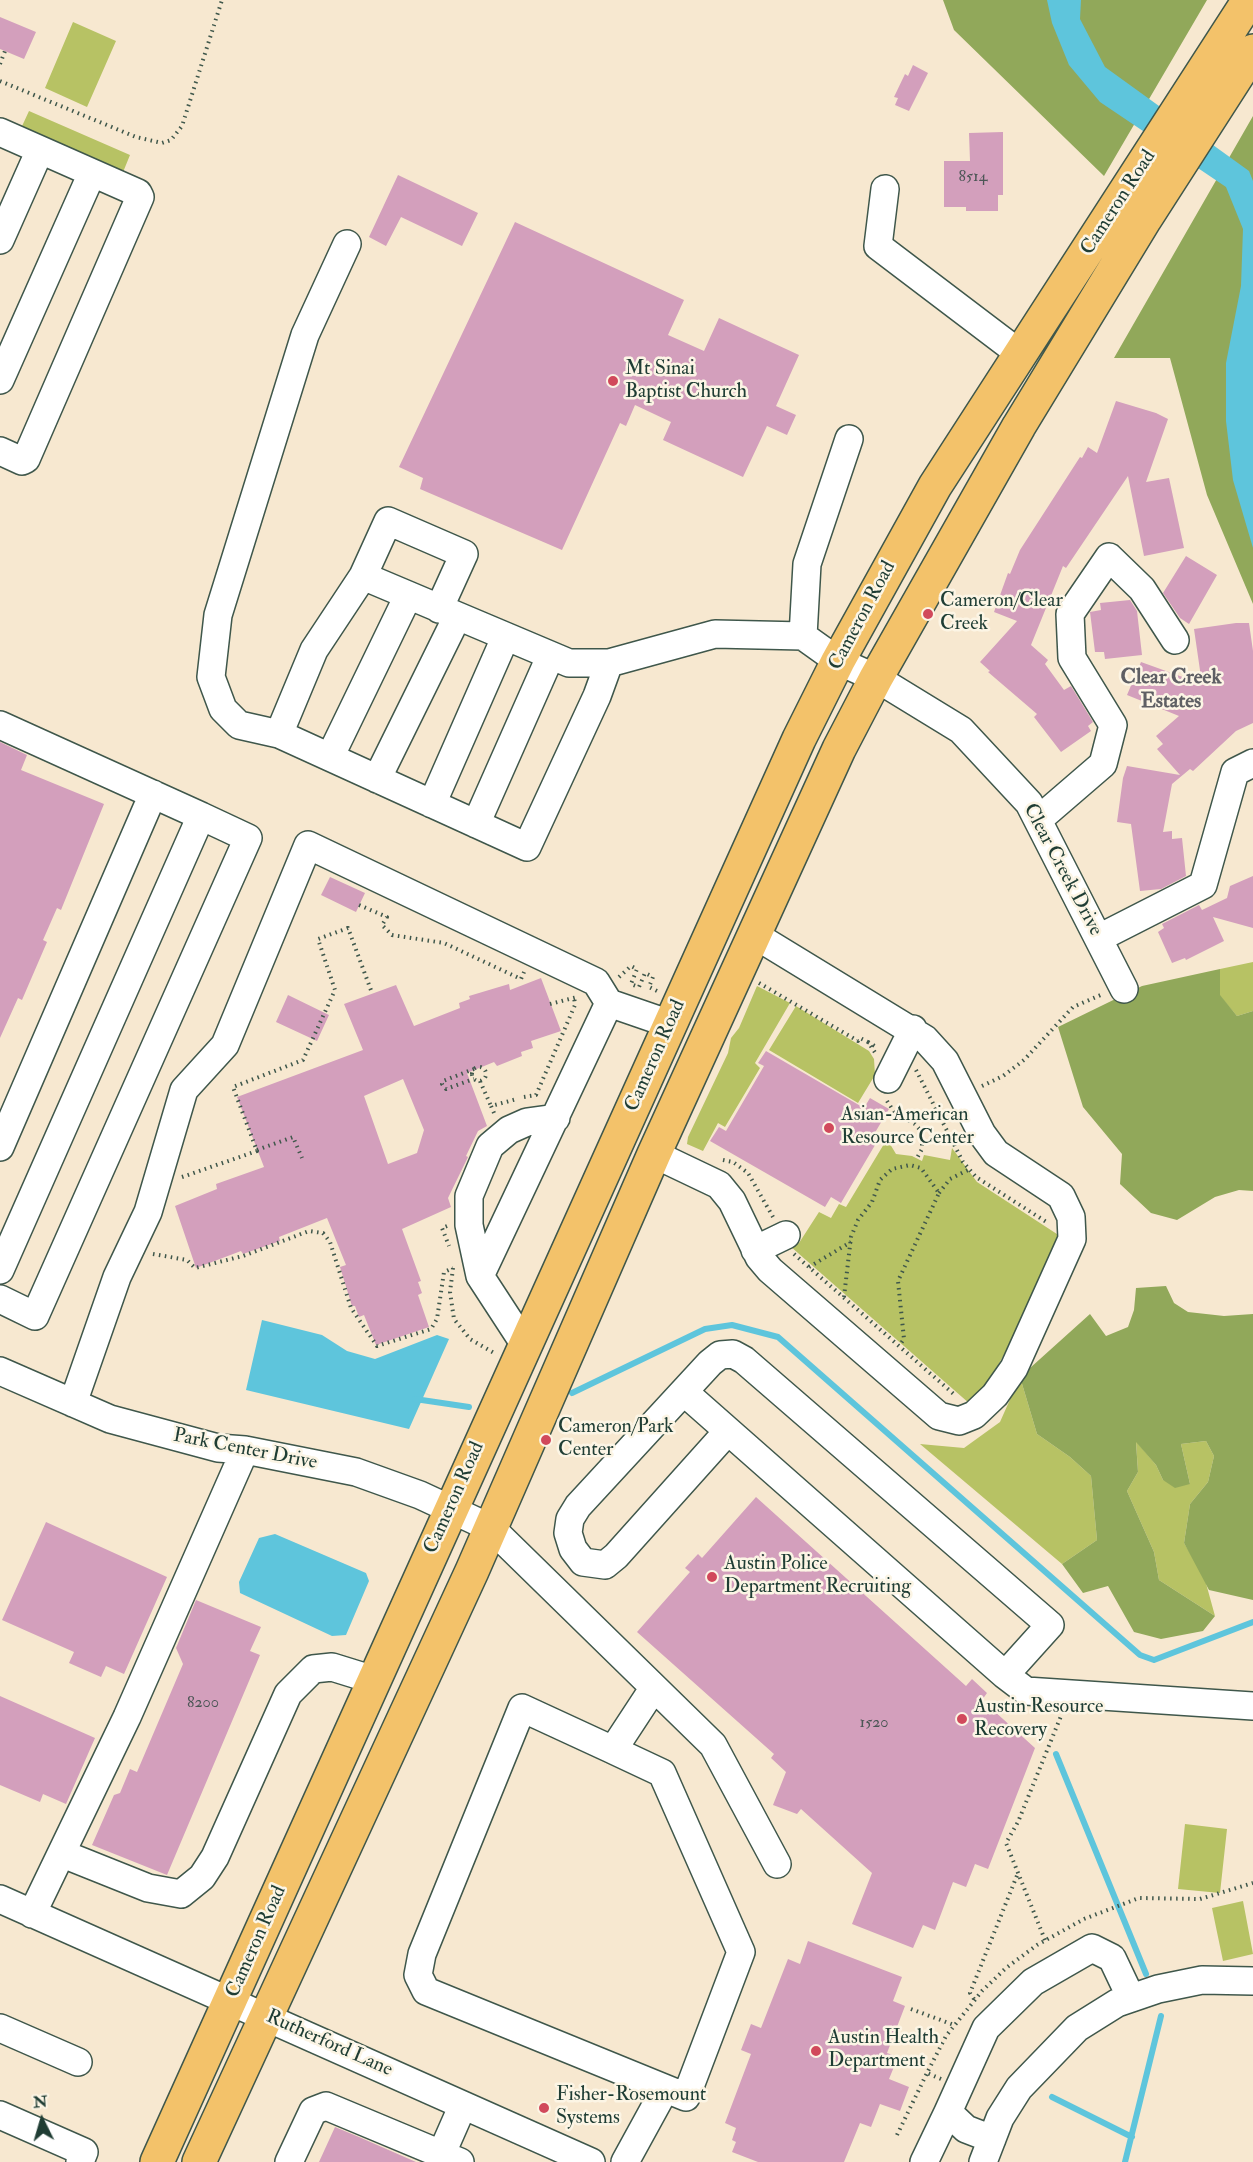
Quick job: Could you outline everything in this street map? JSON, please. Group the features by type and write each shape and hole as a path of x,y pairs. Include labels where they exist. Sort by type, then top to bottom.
{"main road":[{"name":"Cameron Road","path":"158,2162 451,1509 509,1349 670,1024 799,739 838,661 934,486 1019,353 1133,210 1243,48 1249,0"},
{"name":"Cameron Road","path":"199,2162 491,1528 654,1154 839,749 876,678 1019,426 1133,210"}],"street":[{"path":"0,132 138,193 140,200 27,459 22,461 0,451"},
{"path":"0,240 40,150"},
{"path":"0,380 92,173"},
{"path":"885,189 878,246 1019,353"},
{"path":"347,244 305,335 218,615 211,677 223,709 239,725 279,734 527,847 597,696 609,663"},
{"path":"363,576 505,638 569,663 609,663 715,634 803,636 807,564 849,439"},
{"path":"279,734 314,650 363,576 388,521 464,554 448,613 377,779"},
{"path":"1038,820 1103,764 1113,725 1072,658 1070,614 1108,557 1142,589 1175,640"},
{"path":"330,757 408,596"},
{"name":"Clear Creek Drive","path":"803,636 838,661 876,678 961,730 1029,803 1124,988"},
{"path":"432,804 505,638"},
{"path":"476,824 550,657"},
{"path":"0,725 248,838 35,1316 0,1299"},
{"path":"1099,938 1203,885 1235,772 1253,763"},
{"path":"0,1147 153,794"},
{"path":"0,1270 201,816"},
{"path":"72,1403 117,1277 148,1212 184,1090 225,1045 308,845 596,982 602,993 670,1024"},
{"path":"654,1154 719,1185 732,1200 755,1250 781,1281 939,1416 959,1421 976,1414 995,1395 1014,1368 1072,1239 1073,1227 1061,1196 1007,1161 988,1143 936,1048 913,1029 753,934"},
{"path":"480,1276 556,1118 602,993"},
{"path":"884,1080 913,1029"},
{"path":"509,1349 480,1276 467,1210 469,1196 490,1146 509,1130 527,1122 556,1118"},
{"path":"755,1250 784,1236"},
{"path":"728,1431 616,1556 605,1565 583,1562 573,1549 568,1533 570,1519 578,1506 720,1355 734,1354 744,1360 1050,1625 1005,1675"},
{"name":"Park Center Drive","path":"0,1371 120,1422 218,1449 245,1450 356,1472 451,1509 491,1528 556,1590 653,1689 713,1745 777,1864"},
{"path":"684,1392 1005,1675 1026,1690 1253,1706"},
{"path":"32,1914 63,1854 245,1450"},
{"path":"556,1590 583,1562"},
{"path":"63,1854 148,1888 181,1894 202,1877 215,1857 288,1694 313,1669 332,1667 374,1680"},
{"path":"613,1750 653,1689"},
{"path":"522,1708 663,1773 741,1952 686,2097 665,2089 426,1991 418,1975 422,1954 522,1708"},
{"name":"Rutherford Lane","path":"0,1900 266,2016 587,2161"},
{"path":"924,2162 986,2028 1033,1982 1092,1948 1112,1958 1131,1998"},
{"path":"948,2112 988,2151 1000,2118 1019,2088 1077,2028 1117,2002 1202,1980 1253,1981"},
{"path":"0,2028 78,2062"},
{"path":"624,2162 665,2089"},
{"path":"289,2162 313,2110 326,2106 447,2159 464,2105"},
{"path":"0,2115 84,2152 80,2162"}],"path":[{"path":"0,81 136,137 162,143 171,140 182,126 222,0"},
{"path":"0,64 4,51"},
{"path":"359,905 387,917 382,926 392,935 444,943 521,979 528,965"},
{"path":"257,1150 233,1087 303,1060 335,990 318,939 348,928 372,993"},
{"path":"550,1004 602,993 631,966 637,969 631,984 639,987 645,974 653,977 649,987 659,991"},
{"path":"755,981 858,1041 860,1038 868,1042 895,1113 915,1124 922,1132 922,1149 916,1158"},
{"path":"972,1090 1003,1076 1024,1060 1073,1007 1124,988"},
{"path":"491,1106 536,1095 575,1005 573,992"},
{"path":"480,1067 486,1071 486,1078 477,1080 446,1089 442,1084 443,1081 480,1067"},
{"path":"474,1070 491,1106 496,1123"},
{"path":"179,1178 293,1137 302,1158"},
{"path":"711,1157 733,1162 748,1173 767,1203 784,1236 787,1248 976,1414"},
{"path":"844,1298 851,1242 858,1220 872,1202 880,1180 892,1169 910,1165 921,1168 939,1193"},
{"path":"899,1346 904,1339 898,1281 939,1193 950,1179 969,1169"},
{"path":"450,1251 442,1228 457,1222"},
{"path":"151,1250 152,1254 187,1260 195,1268 243,1256 309,1231 323,1233 330,1242 351,1308 376,1346 431,1329 437,1319 444,1272 453,1268"},
{"path":"809,1267 851,1242"},
{"path":"452,1257 450,1292 454,1320 470,1338 509,1349"},
{"path":"1045,1940 1006,1843 1018,1822 1061,1715"},
{"path":"974,2000 970,1993 1018,1874"},
{"path":"1109,1909 1139,1898 1200,1899 1253,1883"},
{"path":"911,2009 954,2025"},
{"path":"897,2135 927,2073"}],"green space":[{"path":"943,0 1207,0 1104,176 954,30"},
{"path":"73,22 116,41 87,107 45,88"},
{"path":"29,111 130,155 119,182 17,137"},
{"path":"1253,116 1253,604 1207,495 1170,358 1114,358"},
{"path":"1253,962 1253,1011 1237,1016 1219,995 1220,969"},
{"path":"1220,969 1220,995 1237,1016 1253,1011 1253,1191 1239,1190 1215,1197 1177,1220 1151,1213 1120,1184 1122,1154 1083,1107 1058,1027 1142,986"},
{"path":"757,986 790,1003 755,1063 760,1068 725,1127 718,1123 703,1151 687,1144 688,1137 728,1053 731,1038 739,1028"},
{"path":"796,1006 869,1051 874,1059 875,1075 858,1103 769,1050"},
{"path":"887,1139 896,1154 912,1156 922,1161 924,1155 950,1160 952,1148 977,1182 1060,1236 1008,1347 989,1382 970,1404 790,1246 799,1243 819,1212 831,1218 839,1204 846,1207"},
{"path":"1166,1286 1174,1303 1188,1312 1224,1316 1253,1314 1253,1600 1209,1590 1184,1543 1190,1504 1208,1482 1214,1456 1206,1441 1181,1444 1190,1484 1175,1488 1163,1480 1156,1465 1136,1442 1138,1472 1127,1491 1154,1552 1159,1580 1215,1616 1203,1631 1161,1639 1134,1632 1108,1586 1083,1593 1062,1564 1097,1540 1091,1476 1070,1457 1037,1434 1020,1377 1090,1314 1106,1336 1128,1327 1134,1310 1136,1288"},
{"path":"1020,1377 1037,1434 1070,1457 1091,1476 1097,1540 1062,1564 920,1444 964,1448 1000,1422"},
{"path":"1136,1441 1156,1465 1163,1480 1190,1484 1181,1444 1206,1441 1214,1456 1208,1482 1190,1504 1184,1543 1204,1576 1215,1616 1159,1580 1154,1552 1127,1491 1138,1472"},
{"path":"1185,1824 1227,1829 1220,1893 1178,1889"},
{"path":"1243,1901 1253,1954 1223,1961 1212,1908"}],"water":[{"path":"1047,0 1081,0 1080,19 1105,67 1249,171 1253,181 1253,548 1233,480 1226,421 1226,363 1241,286 1243,229 1226,187 1100,102 1069,65 1052,23"},
{"path":"262,1320 322,1335 347,1351 375,1359 437,1335 449,1339 409,1429 246,1390"},
{"path":"275,1534 366,1573 369,1581 346,1635 332,1636 240,1593 239,1582 259,1538"}],"building":[{"path":"0,17 36,32 24,59 0,49"},
{"path":"913,65 928,73 909,111 895,105 898,98 894,97 905,74 908,76"},
{"path":"1003,132 1003,195 998,195 998,211 966,211 966,207 944,207 944,161 970,161 969,133"},
{"path":"398,175 478,213 462,246 401,217 386,246 369,237"},
{"name":"Mt Sinai Baptist Church","path":"515,222 684,300 668,335 704,351 719,318 799,355 776,406 796,415 787,435 767,426 743,477 663,440 671,422 635,405 626,426 620,423 562,550 420,489 423,478 399,467"},
{"path":"1116,401 1168,419 1146,482 1169,478 1184,548 1144,556 1128,476 1066,568 1063,566 1031,645 1048,660 1045,664 1064,690 1071,686 1093,722 1088,726 1091,731 1061,752 1034,717 1037,714 988,672 990,671 980,662 1017,621 994,612 1008,573 1010,574 1020,550 1080,457 1082,458 1088,447 1097,453"},
{"path":"1186,556 1217,575 1189,624 1180,618 1163,593"},
{"path":"1130,600 1137,611 1142,655 1105,659 1104,652 1095,652 1090,612 1101,610 1100,603"},
{"path":"1249,623 1253,651 1253,723 1236,731 1193,771 1190,769 1172,784 1163,832 1172,831 1172,839 1182,838 1186,876 1161,889 1140,891 1131,824 1117,822 1123,778 1127,766 1180,775 1157,749 1163,744 1156,736 1179,716 1127,695 1141,662 1202,684 1194,629"},
{"path":"0,742 27,755 21,770 104,804 61,910 57,908 43,940 47,942 22,1000 18,998 0,1038"},
{"path":"1253,876 1253,928 1213,917 1224,941 1186,960 1185,958 1172,963 1158,932 1164,928 1162,924 1199,905 1202,910 1227,898 1230,886"},
{"path":"330,877 365,893 356,912 321,895"},
{"path":"541,978 561,1031 531,1041 533,1048 521,1052 522,1056 497,1066 494,1062 467,1073 487,1126 478,1131 466,1156 468,1157 448,1198 451,1207 402,1229 421,1281 418,1282 422,1293 418,1295 429,1327 376,1345 364,1315 359,1317 355,1306 352,1306 340,1267 346,1265 327,1218 279,1237 280,1241 243,1254 241,1251 196,1268 175,1206 217,1189 216,1184 264,1167 237,1097 363,1050 344,1004 396,985 414,1026 460,1008 459,1003 470,999 469,996 509,984 510,990","holes":["403,1079 424,1130 417,1153 388,1164 364,1096"]},
{"path":"288,995 329,1015 317,1041 276,1022"},
{"name":"Asian-American Resource Center","path":"766,1051 864,1108 870,1098 889,1109 873,1136 878,1140 841,1203 831,1197 825,1207 710,1141 719,1127 726,1131 764,1066 758,1063"},
{"path":"756,1497 966,1686 972,1679 987,1693 982,1700 1035,1748 988,1869 975,1864 966,1887 953,1882 935,1930 923,1925 913,1948 852,1924 872,1873 801,1809 797,1814 773,1805 786,1772 771,1758 774,1754 637,1632 690,1572 685,1568 698,1554 702,1558"},
{"path":"46,1522 167,1577 124,1674 106,1666 101,1677 69,1663 74,1652 2,1620"},
{"path":"196,1600 261,1627 250,1651 260,1655 167,1875 92,1845 114,1795 120,1793 130,1769 137,1772 183,1664 176,1648"},
{"path":"0,1696 95,1738 66,1804 43,1794 40,1802 0,1785"},
{"name":"Austin Health Department","path":"808,1941 902,1977 893,2001 905,2006 887,2053 898,2057 889,2079 909,2087 900,2111 880,2104 871,2127 860,2123 844,2162 758,2162 732,2152 736,2142 732,2140 736,2128 725,2123 751,2054 741,2050 751,2024 761,2028 788,1959 800,1964"},
{"path":"335,2127 359,2137 416,2162 319,2162"}],"waterway":[{"path":"572,1393 705,1329 732,1325 778,1337 1140,1655 1154,1660 1253,1622"},
{"path":"415,1399 469,1407"},
{"path":"1056,1754 1146,1974"},
{"path":"1125,2162 1161,2016"},
{"path":"1052,2097 1132,2137"}],"place":[{"name":"Mt Sinai Baptist Church","path":"613,381"},
{"name":"Cameron/Clear Creek","path":"928,614"},
{"name":"Asian-American Resource Center","path":"829,1128"},
{"name":"Cameron/Park Center","path":"546,1440"},
{"name":"Austin Police Department Recruiting","path":"712,1577"},
{"name":"Austin Resource Recovery","path":"962,1719"},
{"name":"Austin Health Department","path":"816,2051"},
{"name":"Fisher-Rosemount Systems","path":"544,2108"}],"district":[{"name":"Clear Creek Estates","path":"1171,690"}]}
